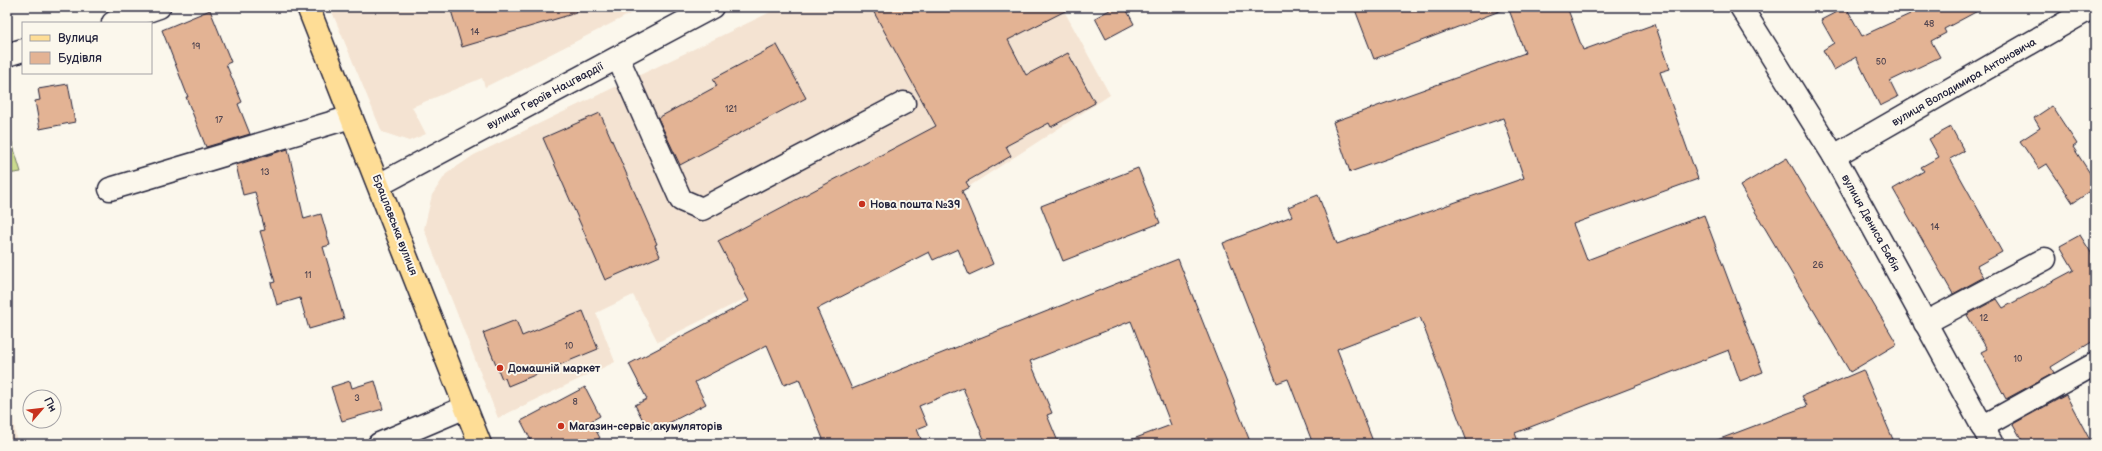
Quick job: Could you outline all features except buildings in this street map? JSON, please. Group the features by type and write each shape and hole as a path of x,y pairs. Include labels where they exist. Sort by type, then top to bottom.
{"main road":[{"name":"Брацлавська вулиця","path":"308,7 480,444"}],"street":[{"path":"115,22 159,7"},
{"name":"вулиця Героїв Нацгвардії","path":"379,185 712,7"},
{"name":"вулиця Дениса Бабія","path":"1741,7 1834,156 1987,435"},
{"name":"вулиця Володимира Антоновича","path":"1834,156 2093,7"},
{"path":"7,54 22,50"},
{"path":"618,58 681,200 702,209 904,103"},
{"path":"110,189 352,116"},
{"path":"1926,323 2045,259"},
{"path":"1987,435 2095,364"},
{"path":"379,444 466,407"}],"shaded area":[{"path":"330,7 644,7 485,87 482,78 412,107 426,134 409,141 382,132"},
{"path":"781,7 1062,7 1110,95 962,191 658,342 633,295 596,313 615,362 498,418 424,229 432,195 446,174 474,155"},
{"path":"7,382 17,444 7,444"}],"green space":[{"path":"7,126 21,172 7,174"}],"place":[{"name":"Нова пошта №39","path":"862,204"},
{"name":"Домашній маркет","path":"500,368"},
{"name":"Магазин-сервіс акумуляторів","path":"561,426"}]}
